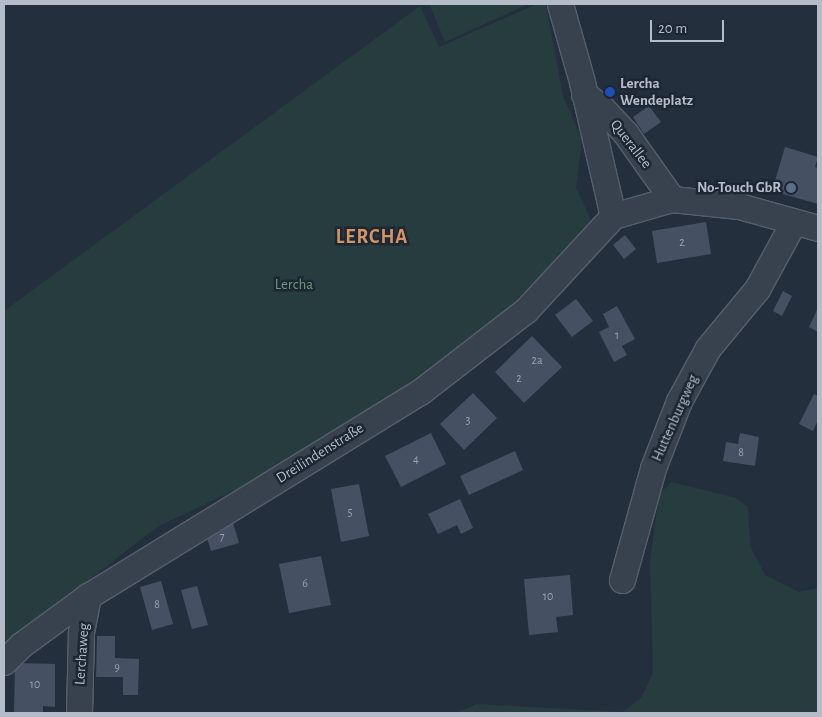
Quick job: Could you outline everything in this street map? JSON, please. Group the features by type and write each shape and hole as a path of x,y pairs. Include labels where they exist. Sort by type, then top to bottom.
{"street":[{"name":"Querallee","path":"560,4 613,216"},
{"name":"Querallee","path":"584,94 601,107 626,134 672,199"},
{"path":"613,216 672,199 739,206 818,228"},
{"name":"Dreilindenstraße","path":"4,662 21,646 88,596 420,392 526,310 613,216"},
{"name":"Huttenburgweg","path":"622,580 653,468 679,400 708,348 757,289 794,221"},
{"name":"Lerchaweg","path":"78,713 81,632 88,596"}],"green space":[{"path":"431,4 528,4 445,42 430,6"},
{"name":"Lercha","path":"537,4 546,4 563,96 582,139 576,188 591,220 578,244 522,301 474,339 308,455 157,527 4,646 4,311 420,6 439,47"},
{"path":"671,482 736,498 748,507 750,546 765,575 799,592 818,588 818,713 456,713 477,704 623,712 641,698 653,673 650,560 659,495"}],"building":[{"path":"649,106 661,122 644,134 633,117"},
{"path":"785,147 818,157 815,167 818,168 818,204 772,191"},
{"path":"706,222 711,254 657,263 652,231"},
{"path":"625,235 636,249 624,259 613,245"},
{"path":"783,291 792,296 782,316 773,311"},
{"path":"576,299 593,321 572,337 555,315"},
{"path":"617,306 635,339 622,346 627,355 614,362 599,332 609,327 603,314"},
{"path":"818,308 818,332 809,327"},
{"path":"532,336 562,367 524,403 495,372"},
{"path":"473,393 497,418 464,450 440,424"},
{"path":"814,394 818,396 818,420 813,431 799,424"},
{"path":"431,433 446,464 401,487 385,456"},
{"path":"740,433 759,437 755,466 723,461 726,442 738,444"},
{"path":"515,451 523,470 469,495 460,476"},
{"path":"359,484 369,536 341,542 331,489"},
{"path":"460,499 473,528 461,534 457,525 438,534 428,514"},
{"path":"233,523 239,543 211,551 205,531"},
{"path":"321,556 331,605 289,613 279,564"},
{"path":"570,575 573,615 556,617 558,632 529,635 524,579"},
{"path":"161,581 173,624 152,630 140,587"},
{"path":"197,586 208,625 192,629 181,590"},
{"path":"97,636 115,636 115,658 139,659 138,695 123,695 123,677 96,677"},
{"path":"15,663 55,664 55,707 43,706 43,713 14,713"}],"place":[{"name":"Lercha Wendeplatz","path":"610,92"},
{"name":"No-Touch GbR","path":"791,188"}],"district":[{"name":"LERCHA","path":"372,237"}]}
